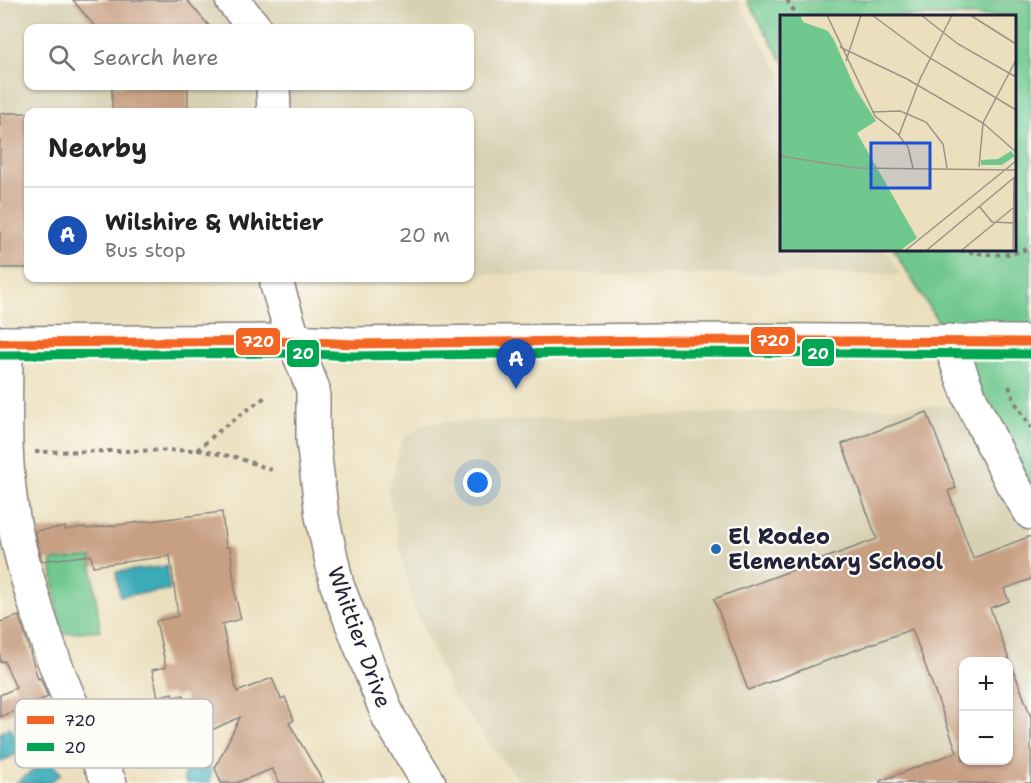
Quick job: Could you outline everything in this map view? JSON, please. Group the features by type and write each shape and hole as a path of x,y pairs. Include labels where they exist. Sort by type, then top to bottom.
{"main road":[{"path":"232,0 252,24"},
{"path":"273,90 274,108"},
{"name":"Whittier Drive","path":"277,282 294,341 313,389 313,440 322,516 337,585 389,718 429,783"},
{"path":"69,699 56,668 22,562 12,510 7,452 3,343 294,341 353,344 659,340 1031,342"},
{"path":"950,341 970,398 1012,483 1031,513"},
{"path":"102,768 110,783"}],"path":[{"path":"787,0 795,15"},
{"path":"957,250 983,254 1008,254 1031,247"},
{"path":"1008,386 1031,428"},
{"path":"197,450 225,426 268,395"},
{"path":"29,452 197,450 235,457 275,471"}],"shaded area":[{"path":"0,0 737,0 780,73 780,250 886,250 900,274 474,274 474,108 24,108 24,272 0,272"},
{"name":"El Rodeo Elementary School","path":"989,404 1031,485 1031,783 521,783 453,697 413,605 388,493 402,440 425,423"}],"green space":[{"path":"747,0 1031,0 1031,485 989,404 894,250 1016,250 1016,15 780,15 780,57"},
{"path":"91,557 100,630 60,634 51,561"}],"water":[{"path":"167,566 170,590 120,596 116,572"},
{"path":"10,727 15,736 15,755 0,762 0,733"},
{"path":"36,768 57,768 61,774 49,783 16,783"},
{"path":"185,768 210,768 210,783 187,783 184,779"}],"building":[{"path":"73,0 187,0 208,24 93,24"},
{"path":"112,90 188,90 188,108 112,108"},
{"path":"0,113 24,113 24,268 0,268"},
{"path":"927,412 956,488 948,491 973,558 1031,536 1031,579 1004,589 1009,601 990,608 1008,657 959,657 959,765 1013,765 1013,668 1031,717 1031,783 880,783 880,781 957,752 912,629 748,690 714,599 877,539 842,444"},
{"path":"222,512 226,547 230,547 236,599 241,619 222,624 237,692 272,678 281,699 285,697 294,720 289,723 324,783 280,783 272,769 236,783 221,783 215,768 240,717 213,729 213,699 186,699 184,695 173,697 172,693 158,697 152,670 166,667 156,621 178,616 170,556 93,566 91,555 42,561 35,531 65,527 65,530 85,527 86,529"},
{"path":"19,616 38,679 40,678 48,697 15,699 15,711 0,717 0,695 16,688 4,661 0,662 0,622"}],"transit line":[{"name":"720","path":"0,343 294,341 353,344 659,340 1031,342"},
{"name":"20","path":"0,355 294,353 353,356 659,352 1031,354"}],"place":[{"name":"Wilshire & Whittier","path":"516,389"},
{"name":"El Rodeo Elementary School","path":"716,549"}]}
